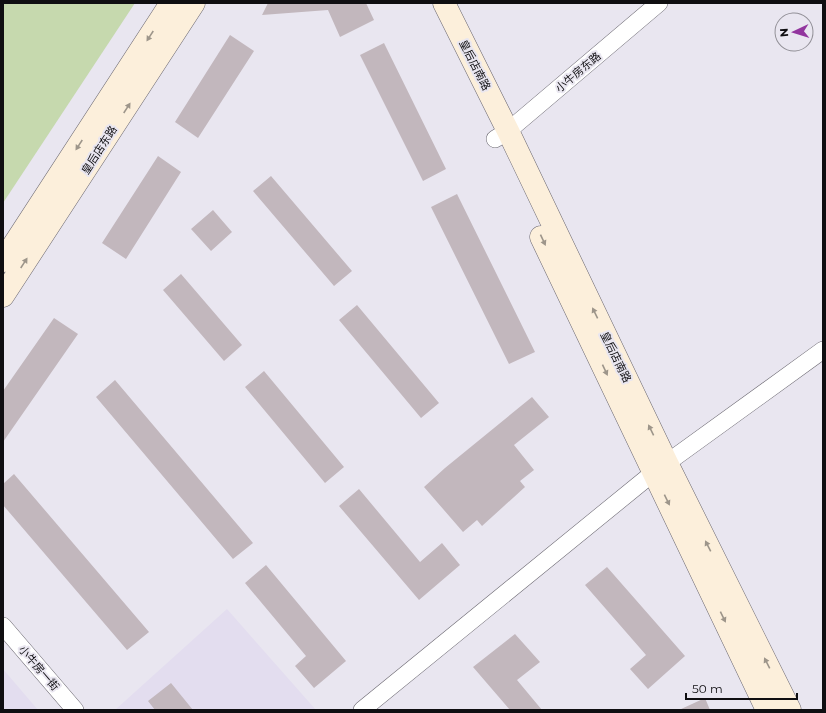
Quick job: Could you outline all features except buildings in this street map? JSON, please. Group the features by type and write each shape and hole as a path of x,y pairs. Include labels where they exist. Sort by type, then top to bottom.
{"street":[{"name":"皇后店东路","path":"3,262 171,3"},
{"name":"皇后店东路","path":"3,296 194,3"},
{"name":"皇后店南路","path":"429,3 501,135"},
{"name":"皇后店南路","path":"444,3 501,135 660,468 767,710"},
{"name":"小牛房东路","path":"501,135 659,3"},
{"path":"362,710 660,468 823,350"},
{"name":"皇后店南路","path":"660,468 790,710"},
{"name":"小牛房一街","path":"3,626 75,710"}],"shaded area":[{"path":"227,609 316,710 115,710"},
{"path":"3,669 38,710 3,710"}],"green space":[{"path":"3,3 135,3 3,203"}]}
